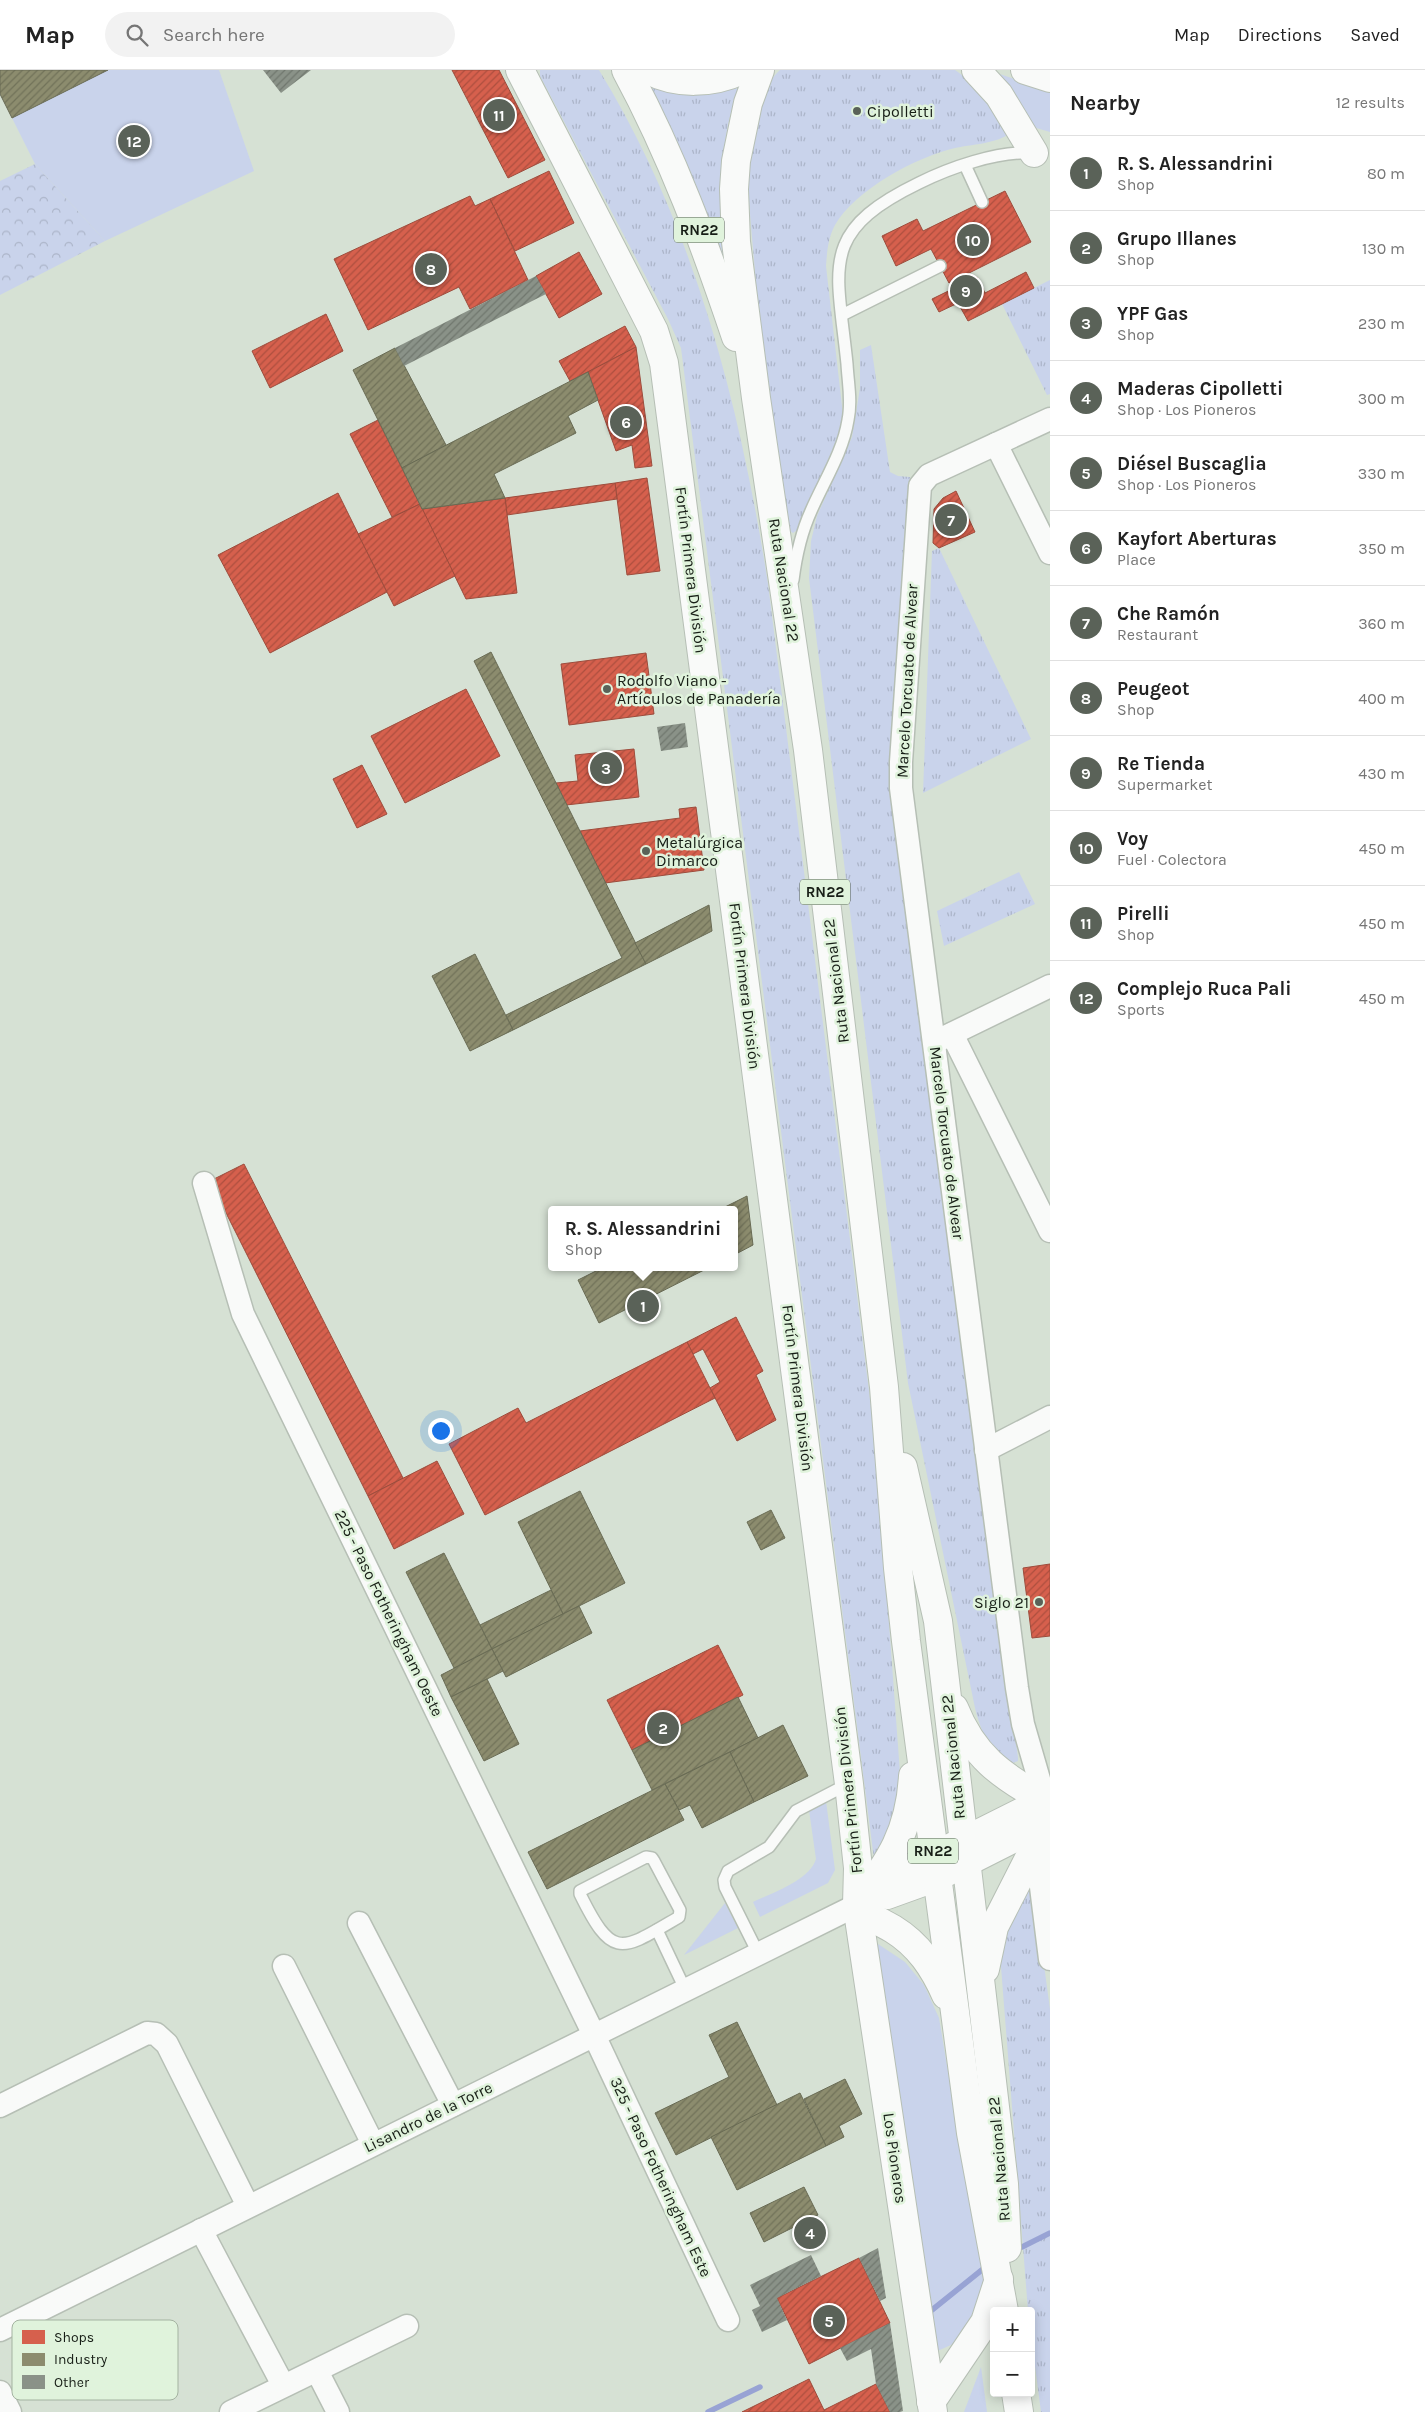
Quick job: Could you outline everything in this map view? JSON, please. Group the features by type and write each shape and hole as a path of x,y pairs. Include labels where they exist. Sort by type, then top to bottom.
{"main road":[{"name":"Fortín Primera División","path":"520,70 654,331 664,363 849,1784 858,1868 857,1904"},
{"name":"Fortín Primera División","path":"532,70 534,97"},
{"name":"Ruta Nacional 22","path":"626,70 655,126 687,198 705,245 756,398"},
{"path":"648,70 674,79 694,81 714,79 742,70"},
{"name":"Ruta Nacional 22","path":"760,70 741,130 734,189 736,242 756,398 789,607 808,750 884,1387 900,1590 916,1722 973,2148 1000,2279 1004,2307"},
{"path":"976,70 1004,102 1042,155"},
{"path":"1025,70 1050,78"},
{"name":"Ruta Nacional 22","path":"884,1387 932,1588 1004,2184 1010,2307"},
{"path":"945,1685 958,1718 980,1755 1048,1810"},
{"path":"857,1904 894,1854 903,1832 909,1810 913,1781 916,1722"},
{"path":"857,1904 902,1873 935,1866 1048,1810"},
{"path":"982,1998 989,1944 994,1927 1048,1810"},
{"path":"857,1904 864,1913 893,1929 922,1953 932,1967 955,2014"},
{"name":"Los Pioneros","path":"857,1904 932,2407"},
{"path":"932,2407 985,2322 1000,2279"},
{"path":"1017,2397 1019,2412"}],"street":[{"path":"1050,419 996,444 1050,553"},
{"name":"Marcelo Torcuato de Alvear","path":"996,444 922,481 919,499 900,775 943,1038 943,1113 1018,1694 1023,1724 1048,1810"},
{"path":"1050,986 943,1038 986,1103 1050,1231"},
{"path":"943,1113 948,1099 959,1092 968,1091 976,1094 986,1103"},
{"name":"225 - Paso Fotheringham Oeste","path":"204,1183 243,1314 594,2035"},
{"path":"986,1450 1050,1418"},
{"path":"1048,1810 1040,1887 1050,1959"},
{"name":"Lisandro de la Torre","path":"20,2320 857,1904"},
{"path":"359,1923 453,2105"},
{"path":"284,1966 373,2144"},
{"path":"0,2106 147,2034 156,2034 167,2044 248,2206"},
{"name":"325 - Paso Fotheringham Este","path":"594,2035 728,2320"},
{"path":"201,2230 283,2385"},
{"name":"Lisandro de la Torre","path":"0,2330 12,2324"},
{"path":"231,2412 407,2326"},
{"path":"317,2371 338,2412"},
{"path":"0,2392 10,2412"}],"lane":[{"path":"789,607 801,539 811,511 842,443 849,419 850,396 838,266 846,240 853,228 866,214 894,196 922,182 965,165 1014,153 1042,155"},
{"path":"965,165 982,202"},
{"path":"842,315 940,266"},
{"path":"758,1954 725,1887 725,1875 732,1867 769,1848 796,1811 849,1784"},
{"path":"646,1857 652,1858 680,1914 657,1930 630,1944 618,1944 611,1940 592,1919 580,1891 582,1888 646,1857"},
{"path":"657,1930 685,1989"}],"green space":[{"path":"0,70 219,70 254,171 105,241 35,164 0,94"},
{"path":"540,70 599,70 632,129 662,191 687,254 709,318 743,450 757,517 768,584 876,1447 902,1800 875,1867 681,348 668,319 540,76"},
{"path":"780,70 955,70 986,98 1009,133 992,141 939,152 905,167 857,199 844,212 835,225 829,240 826,266 843,415 840,433 807,507 800,528 793,533 789,530 765,361 757,294 749,191 749,164 753,129 767,86"},
{"path":"988,70 1050,91 1050,132 1033,127"},
{"path":"648,85 670,91 693,93 739,88 725,140 722,193 723,219 733,299"},
{"path":"35,164 105,241 0,295 0,181"},
{"path":"1050,280 1050,394 1047,395 1002,304"},
{"path":"871,345 890,472 898,476 910,477 890,758 891,781 1018,1758 1018,1761 1013,1763 1005,1760 992,1749 983,1733 977,1716 908,1383 809,578 811,541 817,516 852,437 860,388 860,350"},
{"path":"939,548 1031,739 923,793 932,551"},
{"path":"1019,872 1035,904 944,946 937,911"},
{"path":"826,1801 835,1870 828,1883 760,1917 753,1902 789,1885 812,1867 816,1859 809,1810"},
{"path":"1030,1885 1034,1892 1050,2009 1050,2412 1041,2412 1035,2366 1035,2307 1028,2307 1000,1942"},
{"path":"725,1903 738,1928 684,1955"},
{"path":"872,1940 905,1962 924,1985 939,2018 963,2161 989,2278 970,2326 953,2344 931,2354"},
{"path":"981,2367 987,2412 964,2412"}],"building: Shops":[{"path":"452,70 499,70 545,160 508,178"},
{"path":"549,171 574,223 515,251 490,199"},
{"path":"1005,191 1031,242 949,283 931,249 896,266 882,236 917,219 923,231"},
{"path":"470,196 475,206 490,199 528,280 470,309 459,287 368,330 334,259"},
{"path":"579,252 602,294 559,318 536,276"},
{"path":"1026,272 1034,288 968,321 958,303 939,312 932,299 977,277 985,293"},
{"path":"326,314 343,351 270,388 252,351"},
{"path":"625,326 636,347 570,381 559,361"},
{"path":"636,347 652,466 635,468 632,445 616,451 588,372"},
{"path":"378,420 420,504 392,517 350,434"},
{"path":"647,478 660,571 627,575 615,483"},
{"path":"615,483 617,499 507,515 505,498"},
{"path":"956,491 975,532 939,548 933,543 934,509 943,498"},
{"path":"338,493 387,592 270,653 218,555"},
{"path":"505,498 517,593 466,599 422,509"},
{"path":"420,504 455,576 394,606 358,534"},
{"name":"Rodolfo Viano - Artículos de Panadería","path":"646,653 654,714 569,725 561,664"},
{"path":"466,689 500,756 405,803 371,736"},
{"path":"634,749 639,797 566,805 556,783 578,781 575,755"},
{"path":"362,765 387,814 357,828 333,779"},
{"name":"Metalúrgica Dimarco","path":"696,807 704,870 605,883 580,831 680,818 679,809"},
{"path":"244,1164 403,1478 368,1496 210,1181"},
{"path":"736,1317 763,1371 756,1375 776,1420 737,1441 710,1388 720,1382 703,1349 693,1354 687,1342"},
{"path":"687,1342 715,1398 485,1515 449,1444 518,1408 526,1423"},
{"path":"437,1461 464,1514 394,1549 368,1496"},
{"name":"Siglo 21","path":"1050,1564 1050,1636 1032,1638 1023,1568"},
{"path":"718,1645 743,1695 632,1750 607,1700"},
{"path":"859,2258 890,2323 809,2364 777,2298"},
{"path":"809,2379 824,2410 876,2384 890,2412 742,2412"}],"building: Industry":[{"path":"0,70 108,70 12,118 0,94"},
{"path":"395,348 446,445 402,468 353,370"},
{"path":"588,372 598,400 568,416 576,433 494,474 505,498 422,509 402,468"},
{"path":"491,652 646,964 513,1030 506,1015 622,958 474,661"},
{"path":"709,905 712,931 646,964 635,943"},
{"path":"475,954 513,1030 470,1051 432,976"},
{"path":"747,1196 753,1245 738,1253 738,1206 727,1206"},
{"path":"596,1271 702,1271 599,1323 578,1280"},
{"path":"580,1491 625,1583 563,1614 518,1522"},
{"path":"771,1510 785,1538 761,1550 747,1522"},
{"path":"444,1553 492,1649 454,1668 406,1572"},
{"path":"551,1590 563,1614 492,1649 480,1625"},
{"path":"579,1606 592,1633 506,1677 492,1649"},
{"path":"492,1649 503,1671 451,1697 441,1675"},
{"path":"487,1679 519,1744 484,1761 451,1697"},
{"path":"738,1697 758,1738 652,1790 632,1750"},
{"path":"783,1725 808,1776 754,1802 730,1752"},
{"path":"730,1752 754,1802 702,1828 690,1805 679,1810 665,1784"},
{"path":"665,1784 684,1820 547,1889 528,1852"},
{"path":"737,2022 777,2105 676,2155 655,2113 729,2077 709,2035"},
{"path":"845,2079 862,2114 839,2126 844,2137 826,2146 804,2099"},
{"path":"800,2093 826,2146 737,2190 711,2137"},
{"path":"804,2187 818,2215 764,2242 750,2213"}],"building: Other":[{"path":"263,70 311,70 281,93"},
{"path":"536,276 546,294 404,366 395,348"},
{"path":"685,723 688,747 661,751 657,727"},
{"path":"878,2248 886,2298 880,2301 859,2258"},
{"path":"811,2255 821,2276 777,2298 787,2320 762,2332 752,2310 760,2306 750,2285"},
{"path":"890,2323 903,2411 900,2412 890,2412 876,2384 871,2349 847,2361 840,2348"}],"waterway":[{"path":"1022,2247 1050,2233"},
{"path":"932,2310 983,2269"},
{"path":"708,2412 760,2387"}],"place":[{"name":"Cipolletti","path":"857,111"},
{"name":"Pirelli","path":"499,115"},
{"name":"Complejo Ruca Pali","path":"134,141"},
{"name":"Voy","path":"973,240"},
{"name":"Peugeot","path":"431,269"},
{"name":"Re Tienda","path":"966,291"},
{"name":"Kayfort Aberturas","path":"626,422"},
{"name":"Che Ramón","path":"951,520"},
{"name":"Rodolfo Viano - Artículos de Panadería","path":"607,689"},
{"name":"YPF Gas","path":"606,768"},
{"name":"Metalúrgica Dimarco","path":"646,851"},
{"name":"R. S. Alessandrini","path":"643,1306"},
{"name":"Siglo 21","path":"1039,1602"},
{"name":"Grupo Illanes","path":"663,1728"},
{"name":"Maderas Cipolletti","path":"810,2233"},
{"name":"Diésel Buscaglia","path":"829,2321"}]}
